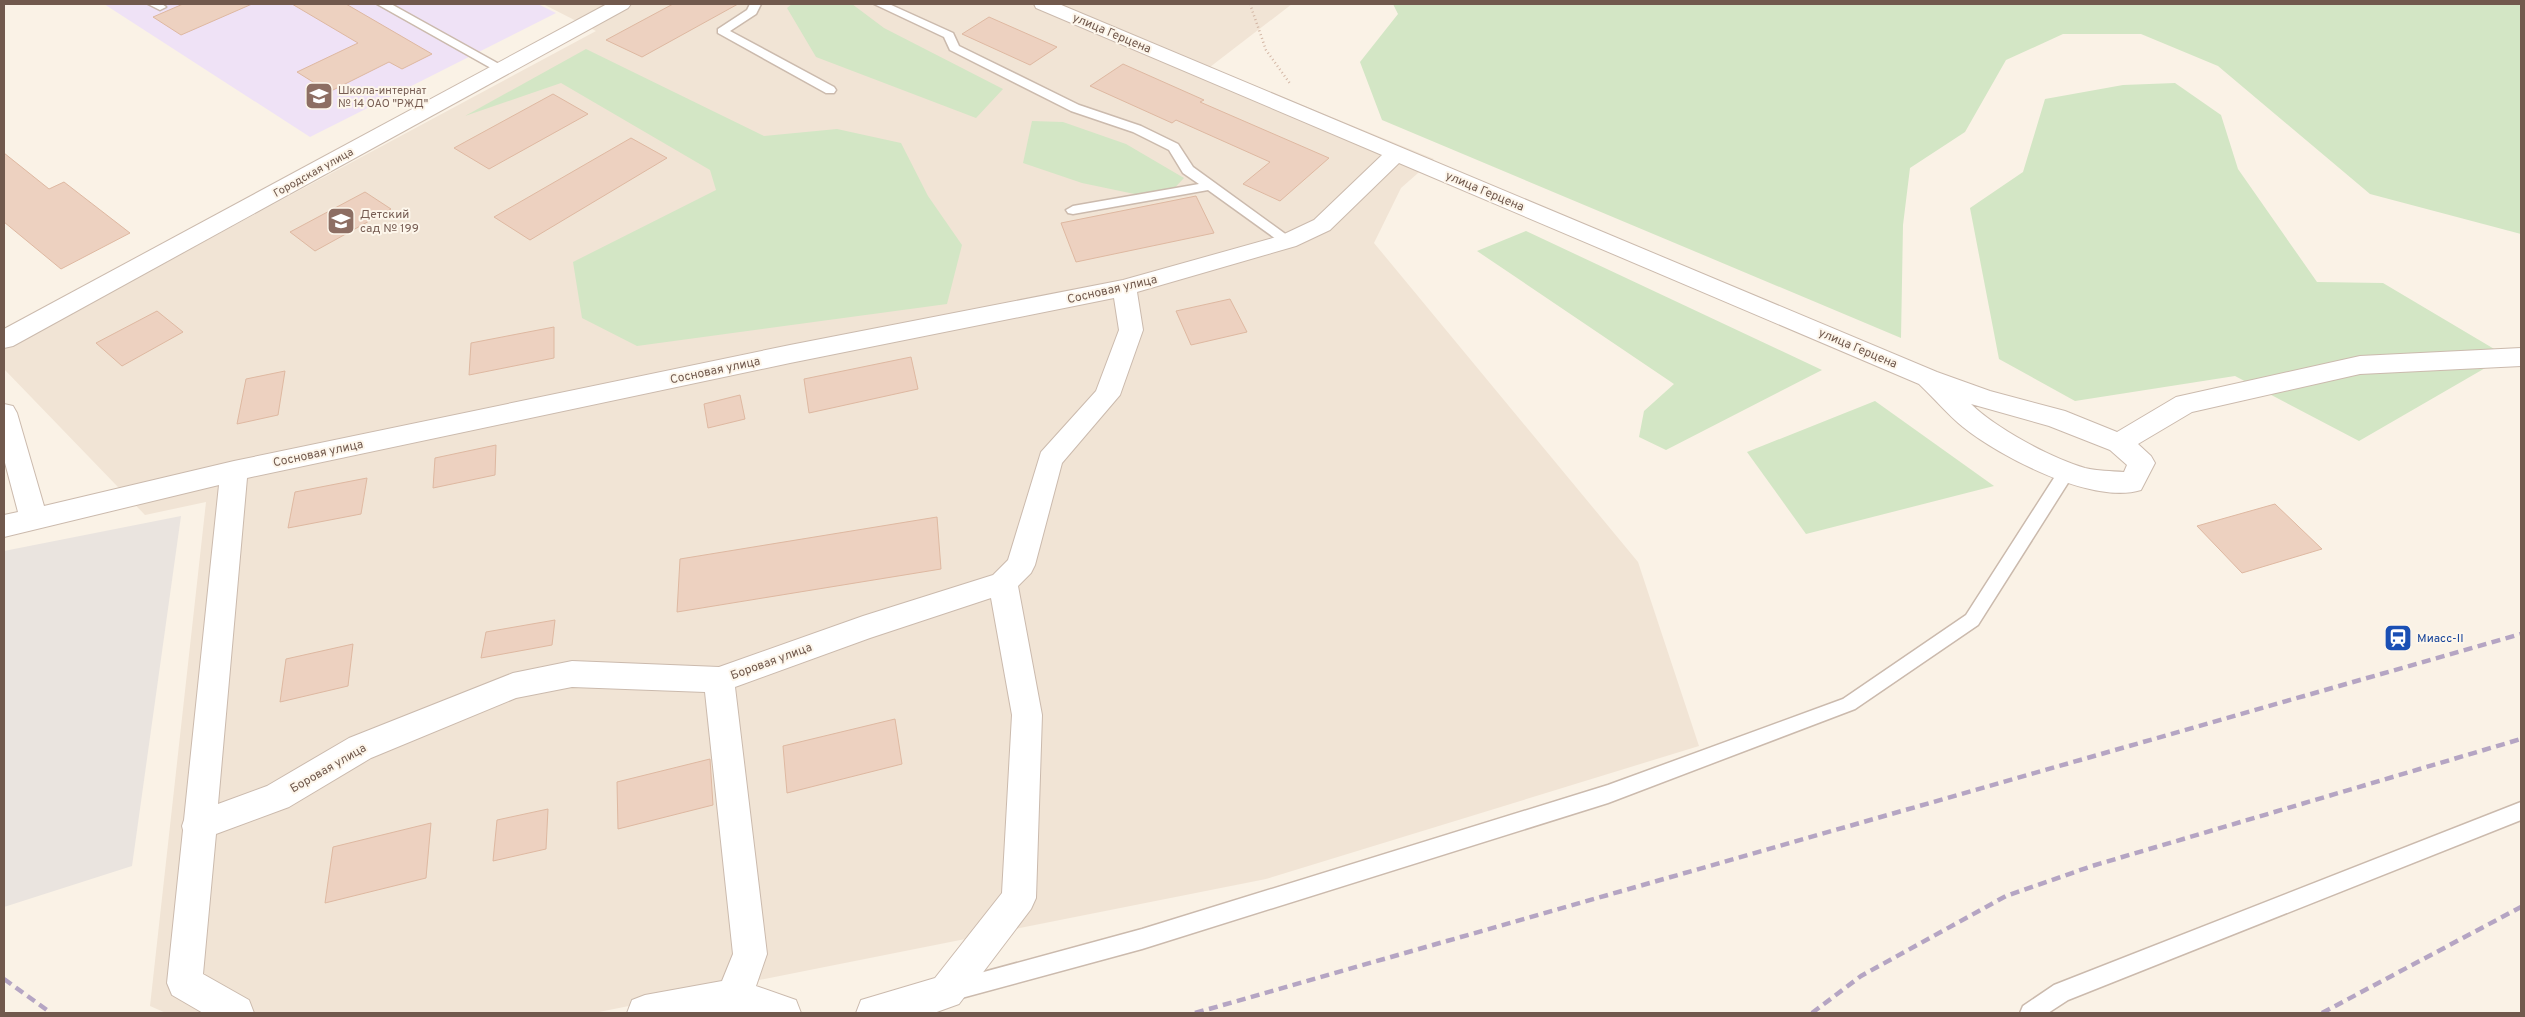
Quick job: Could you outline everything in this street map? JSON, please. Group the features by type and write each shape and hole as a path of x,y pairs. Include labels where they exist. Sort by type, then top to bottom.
{"street":[{"name":"Городская улица","path":"4,340 621,4"},
{"name":"улица Герцена","path":"1043,4 1928,378 1984,399 2056,418 2118,443 2142,463 2131,483 2084,478 2067,472"},
{"name":"Сосновая улица","path":"4,526 234,471 790,354 1124,288 1288,241 1322,225 1396,154"},
{"name":"Боровая улица","path":"198,826 278,797 360,748 513,686 572,674 719,680 863,628 1003,583 1021,565 1050,459 1107,395 1131,330 1124,288"},
{"path":"2118,443 2185,404 2360,365 2521,357"},
{"path":"1928,378 1973,421 2039,461 2067,472"},
{"path":"4,413 34,519"},
{"path":"234,471 198,826 185,983 236,1013"},
{"path":"874,1013 946,992 1019,898 1027,715 1003,583"},
{"path":"719,680 750,954 734,996"},
{"path":"645,1013 734,996 783,1013"}],"lane":[{"path":"383,4 502,69"},
{"path":"755,4 752,12 722,31 830,90"},
{"path":"880,4 949,35 954,48 1075,108 1137,129 1174,147 1188,170 1288,241"},
{"path":"1073,210 1210,186"},
{"path":"946,992 1142,939 1608,794 1849,704 1972,620 2067,472"},
{"path":"2030,1013 2061,992 2521,811"}],"path":[{"path":"1250,4 1266,50 1296,92 1300,113"}],"shaded area":[{"name":"Школа-интернат № 14 ОАО \"РЖД\"","path":"104,4 538,4 556,13 310,137"},
{"path":"543,4 1292,4 1210,67 1434,159 1401,188 1374,243 1638,562 1699,746 1266,879 594,1013 166,1013 150,1006 206,502 145,515 4,369 4,349 596,31"},
{"path":"181,516 132,866 4,907 4,551"}],"green space":[{"path":"792,4 852,4 884,28 1003,89 976,118 816,57 787,8"},
{"path":"1393,4 2521,4 2521,234 2370,194 2218,66 2141,34 2063,34 2006,60 1965,132 1910,168 1903,225 1901,338 1382,120 1360,62 1398,14"},
{"path":"586,49 764,136 837,129 901,143 928,196 962,245 947,304 637,346 582,318 573,262 716,190 710,170 561,83 465,116"},
{"path":"2175,83 2221,115 2238,169 2317,282 2383,283 2506,356 2359,441 2235,376 2075,401 1999,359 1970,208 2023,172 2045,99 2123,85"},
{"path":"1032,121 1063,122 1126,144 1184,178 1163,200 1082,183 1023,163"},
{"path":"1526,231 1822,370 1666,450 1639,437 1644,411 1674,384 1477,251"},
{"path":"1875,401 1994,486 1806,534 1747,452"}],"building":[{"path":"183,4 252,4 181,35 153,17"},
{"path":"292,4 346,4 432,54 402,69 389,62 329,92 297,72 358,43"},
{"path":"673,4 738,4 642,57 606,40"},
{"path":"989,17 1057,47 1030,65 962,34"},
{"path":"1123,64 1204,100 1200,102 1329,158 1280,201 1243,184 1270,162 1176,120 1172,123 1090,86"},
{"path":"553,94 588,114 489,169 454,148"},
{"path":"631,138 667,158 530,240 494,217"},
{"path":"4,153 49,189 64,182 130,233 61,269 4,222"},
{"name":"Детский сад № 199","path":"365,192 391,209 315,251 290,232"},
{"path":"1196,196 1214,233 1076,262 1061,223"},
{"path":"1230,299 1247,332 1191,345 1176,311"},
{"path":"157,311 183,332 122,366 96,343"},
{"path":"554,327 554,358 469,375 471,343"},
{"path":"911,357 918,389 809,413 804,379"},
{"path":"285,371 278,415 237,424 246,379"},
{"path":"740,395 745,419 708,428 704,404"},
{"path":"496,445 495,475 433,488 435,458"},
{"path":"367,478 361,514 288,528 295,492"},
{"path":"2275,504 2322,549 2242,573 2197,526"},
{"path":"937,517 941,569 677,612 680,559"},
{"path":"555,620 552,645 481,658 486,632"},
{"path":"353,644 348,686 280,702 286,659"},
{"path":"895,719 902,764 787,793 783,746"},
{"path":"710,759 713,805 618,829 617,782"},
{"path":"548,809 546,849 493,861 497,820"},
{"path":"431,823 426,878 325,903 333,847"}],"railway":[{"path":"1195,1013 2521,634"},
{"path":"1812,1013 1861,976 2006,896 2092,866 2521,739"},
{"path":"2322,1013 2521,907"},
{"path":"4,979 51,1013"}],"place":[{"name":"Школа-интернат № 14 ОАО \"РЖД\"","path":"319,96"},
{"name":"Детский сад № 199","path":"341,221"},
{"name":"Миасс-II","path":"2398,638"}]}
